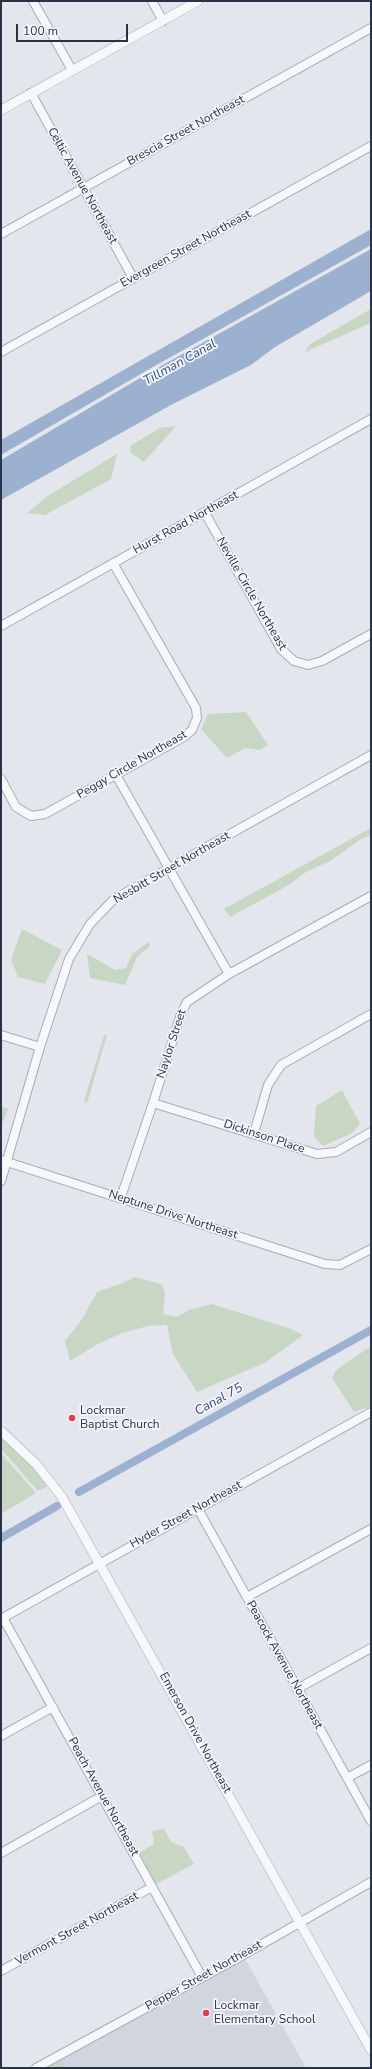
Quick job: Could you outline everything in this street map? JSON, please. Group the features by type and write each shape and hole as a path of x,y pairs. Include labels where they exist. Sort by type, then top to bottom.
{"street":[{"path":"33,1 72,70"},
{"path":"152,1 163,21"},
{"path":"1,110 198,1"},
{"name":"Brescia Street Northeast","path":"1,234 371,28"},
{"name":"Celtic Avenue Northeast","path":"31,93 133,278"},
{"name":"Evergreen Street Northeast","path":"1,352 371,146"},
{"name":"Hurst Road Northeast","path":"1,626 371,419"},
{"name":"Neville Circle Northeast","path":"205,513 282,649 294,661 308,665 322,661 371,634"},
{"name":"Peggy Circle Northeast","path":"1,780 16,807 32,816 45,814 184,737 192,730 197,718 196,708 113,563"},
{"name":"Nesbitt Street Northeast","path":"1,1181 4,1161 69,959 90,924 114,899 371,756"},
{"path":"116,775 229,974"},
{"name":"Naylor Street","path":"121,1197 181,1014 187,1002 229,974 371,896"},
{"path":"254,1133 268,1085 280,1065 371,1014"},
{"path":"1,1034 40,1047"},
{"name":"Dickinson Place","path":"153,1103 254,1133 317,1154 336,1152 371,1132"},
{"name":"Neptune Drive Northeast","path":"4,1161 121,1197 325,1264 340,1265 371,1249"},
{"name":"Hyder Street Northeast","path":"2,1618 371,1412"},
{"name":"Emerson Drive Northeast","path":"1,1430 36,1464 62,1497 101,1563 371,2050"},
{"name":"Peacock Avenue Northeast","path":"198,1509 371,1821"},
{"path":"247,1598 371,1529"},
{"name":"Peach Avenue Northeast","path":"2,1618 53,1707 202,1977"},
{"path":"297,1689 371,1648"},
{"path":"1,1736 53,1707"},
{"path":"347,1778 371,1765"},
{"path":"1,1853 102,1796"},
{"name":"Pepper Street Northeast","path":"36,2068 371,1882"},
{"name":"Vermont Street Northeast","path":"1,1971 152,1887"}],"shaded area":[{"name":"Lockmar Elementary School","path":"243,1955 306,2068 35,2068"}],"green space":[{"path":"371,309 371,323 305,352 310,344"},
{"path":"176,426 144,462 131,453 130,446 160,428"},
{"path":"117,454 111,479 45,515 27,513 49,495"},
{"path":"246,712 268,745 260,750 245,748 227,758 201,729 208,714"},
{"path":"371,828 371,835 361,839 330,861 306,872 287,886 230,917 224,909"},
{"path":"22,929 62,950 45,984 18,977 11,960"},
{"path":"149,942 150,946 137,957 125,985 90,978 87,954 115,970 126,968 132,954"},
{"path":"107,1035 87,1103 84,1101 104,1036"},
{"path":"342,1090 360,1124 352,1133 323,1146 314,1137 316,1106"},
{"path":"1,1106 8,1109 1,1126"},
{"path":"134,1277 161,1284 165,1292 163,1314 177,1317 189,1310 212,1304 291,1329 303,1335 266,1362 197,1392 173,1354 167,1325 148,1326 122,1333 96,1345 70,1361 65,1341 82,1319 97,1292 123,1283"},
{"path":"371,1346 371,1406 354,1412 332,1378 336,1370"},
{"path":"1,1435 33,1466 48,1486 38,1491 1,1449"},
{"path":"1,1453 36,1493 1,1514"},
{"path":"164,1829 171,1842 184,1847 194,1864 156,1884 139,1853 154,1844 152,1831"},
{"path":"58,2056 65,2068 35,2068"}],"water":[{"path":"371,229 371,245 151,368 1,455 1,440"},
{"name":"Tillman Canal","path":"371,249 371,291 275,347 251,365 171,405 1,500 1,460 152,371"}],"waterway":[{"name":"Canal 75","path":"79,1492 371,1330"},
{"name":"Canal 75","path":"1,1538 57,1506"}],"place":[{"name":"Lockmar Baptist Church","path":"72,1418"},
{"name":"Lockmar Elementary School","path":"206,2013"}]}
